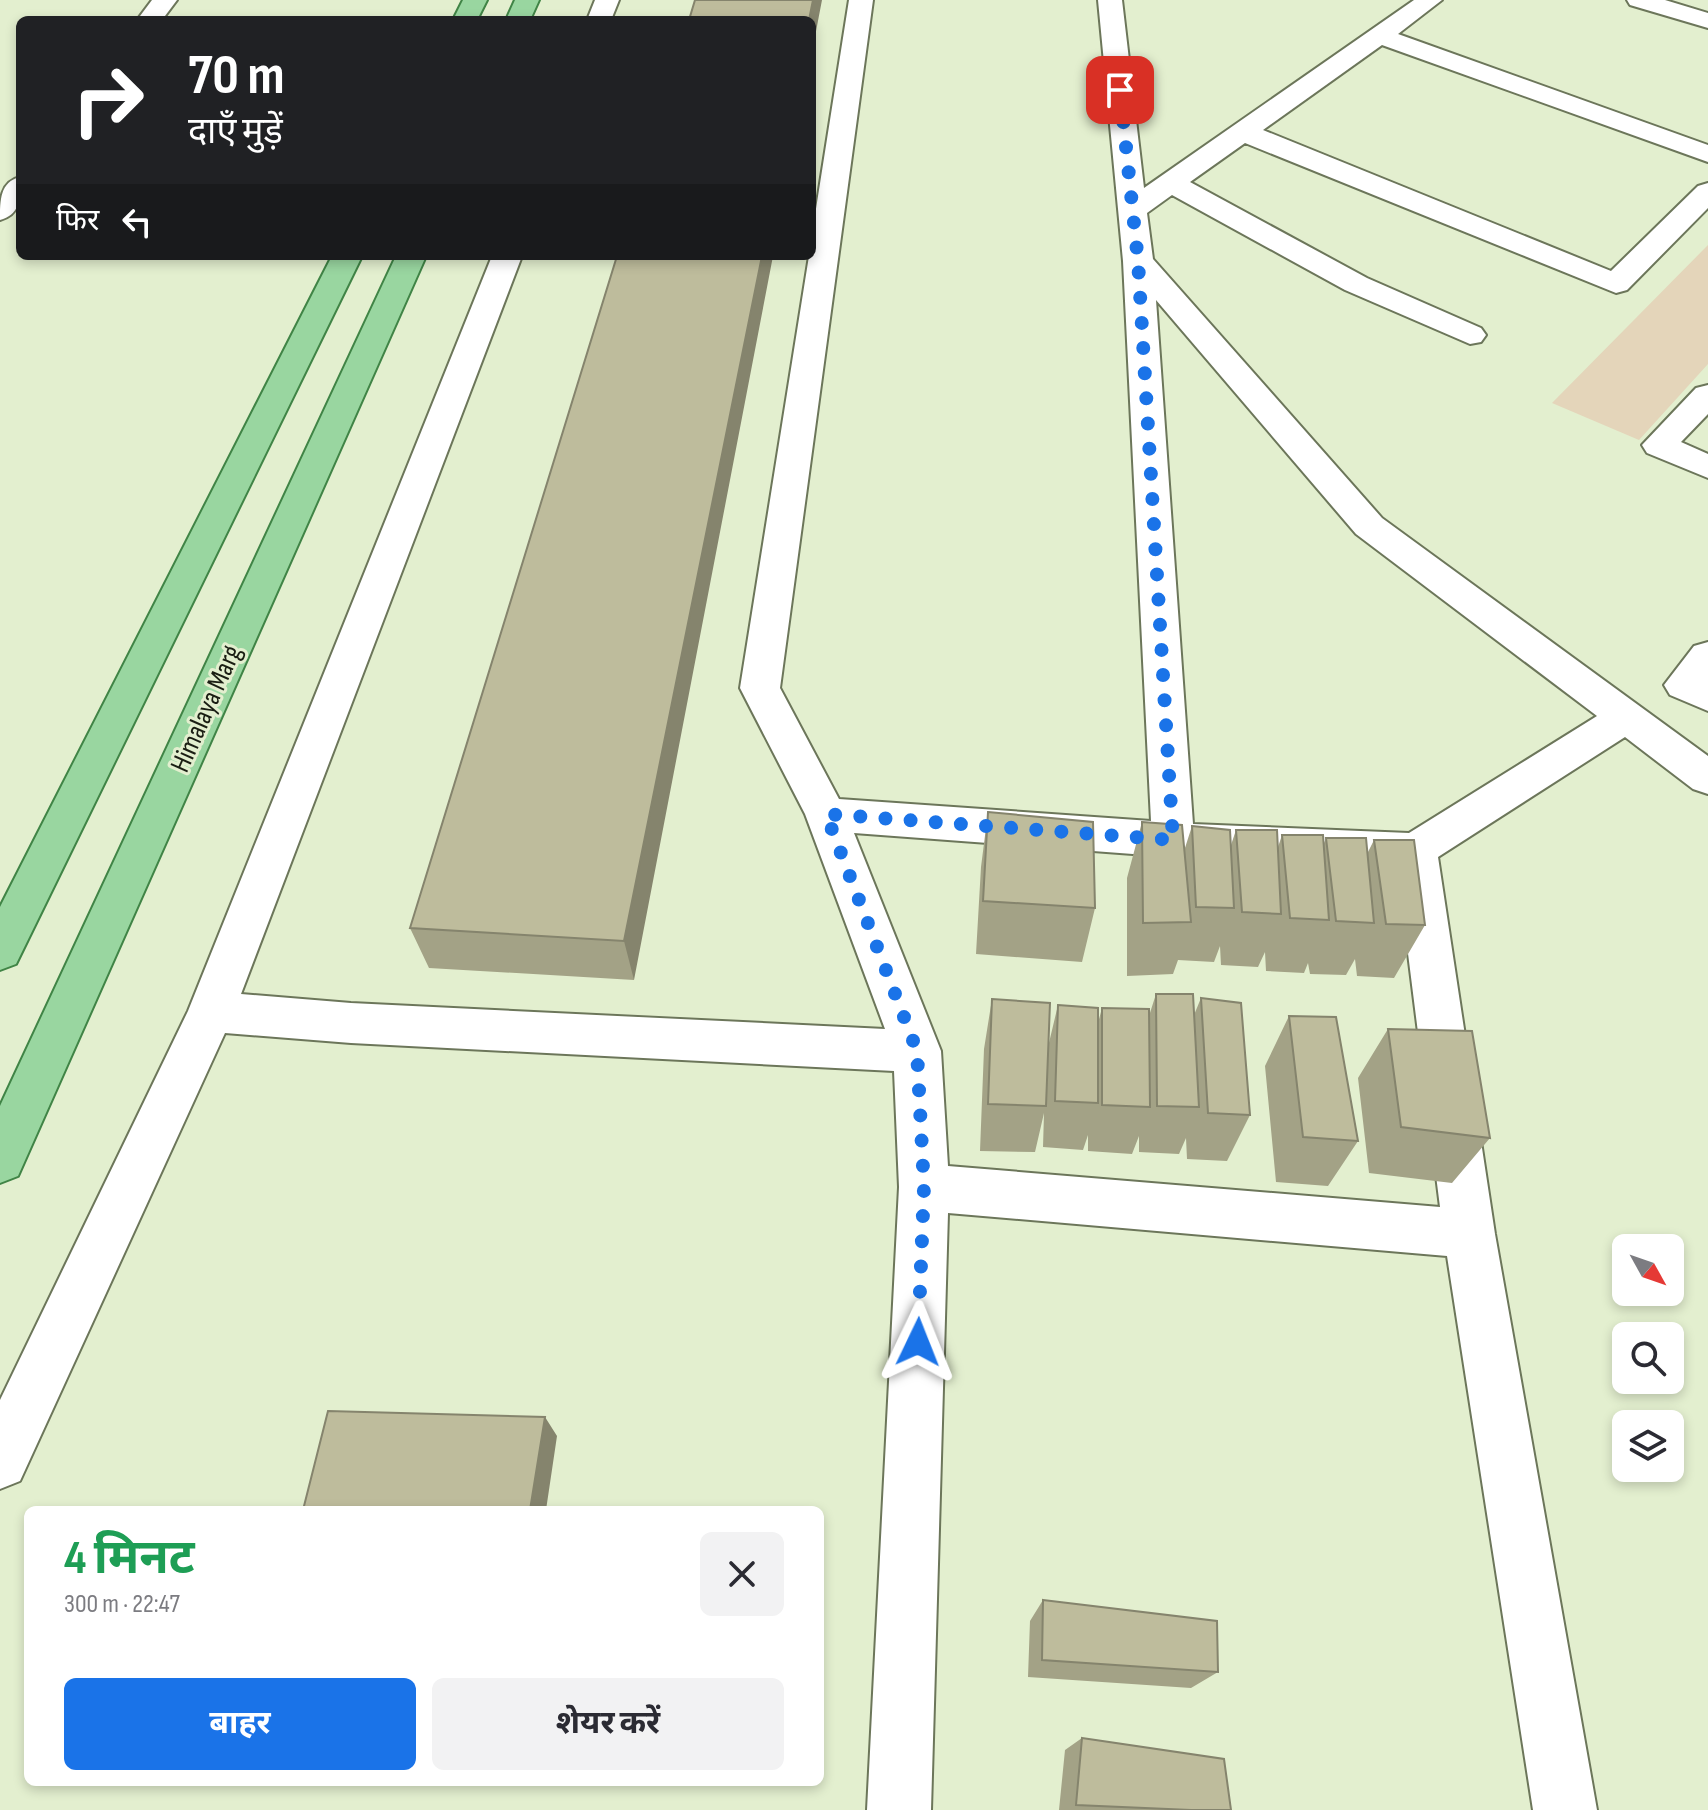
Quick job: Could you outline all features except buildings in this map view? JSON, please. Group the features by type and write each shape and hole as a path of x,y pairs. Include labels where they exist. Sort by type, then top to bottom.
{"main road":[{"path":"0,951 345,260"},
{"name":"Himalaya Marg","path":"0,1160 409,260"}],"street":[{"path":"152,16 165,0"},
{"path":"861,0 760,688 826,814 917,1051 924,1187 899,1810"},
{"path":"1110,0 1138,261 1173,840"},
{"path":"1132,210 1430,0"},
{"path":"1639,0 1708,21"},
{"path":"1380,36 1708,154"},
{"path":"1243,132 1616,284 1708,192"},
{"path":"1171,183 1356,284 1470,335"},
{"path":"0,211 16,190"},
{"path":"0,1461 211,1012 505,260"},
{"path":"1138,261 1369,526 1708,778"},
{"path":"1708,395 1659,445 1708,467"},
{"path":"1708,656 1684,685 1708,697"},
{"path":"826,814 1173,840 1416,850 1626,717"},
{"path":"1416,850 1469,1234 1565,1810"},
{"path":"211,1012 351,1023 917,1051"},
{"path":"924,1187 1469,1234"}],"shaded area":[{"path":"1708,245 1708,364 1639,440 1552,403"}],"route":[{"path":"918,1342 924,1187 917,1051 826,814 1173,840 1138,261 1120,90"}]}
